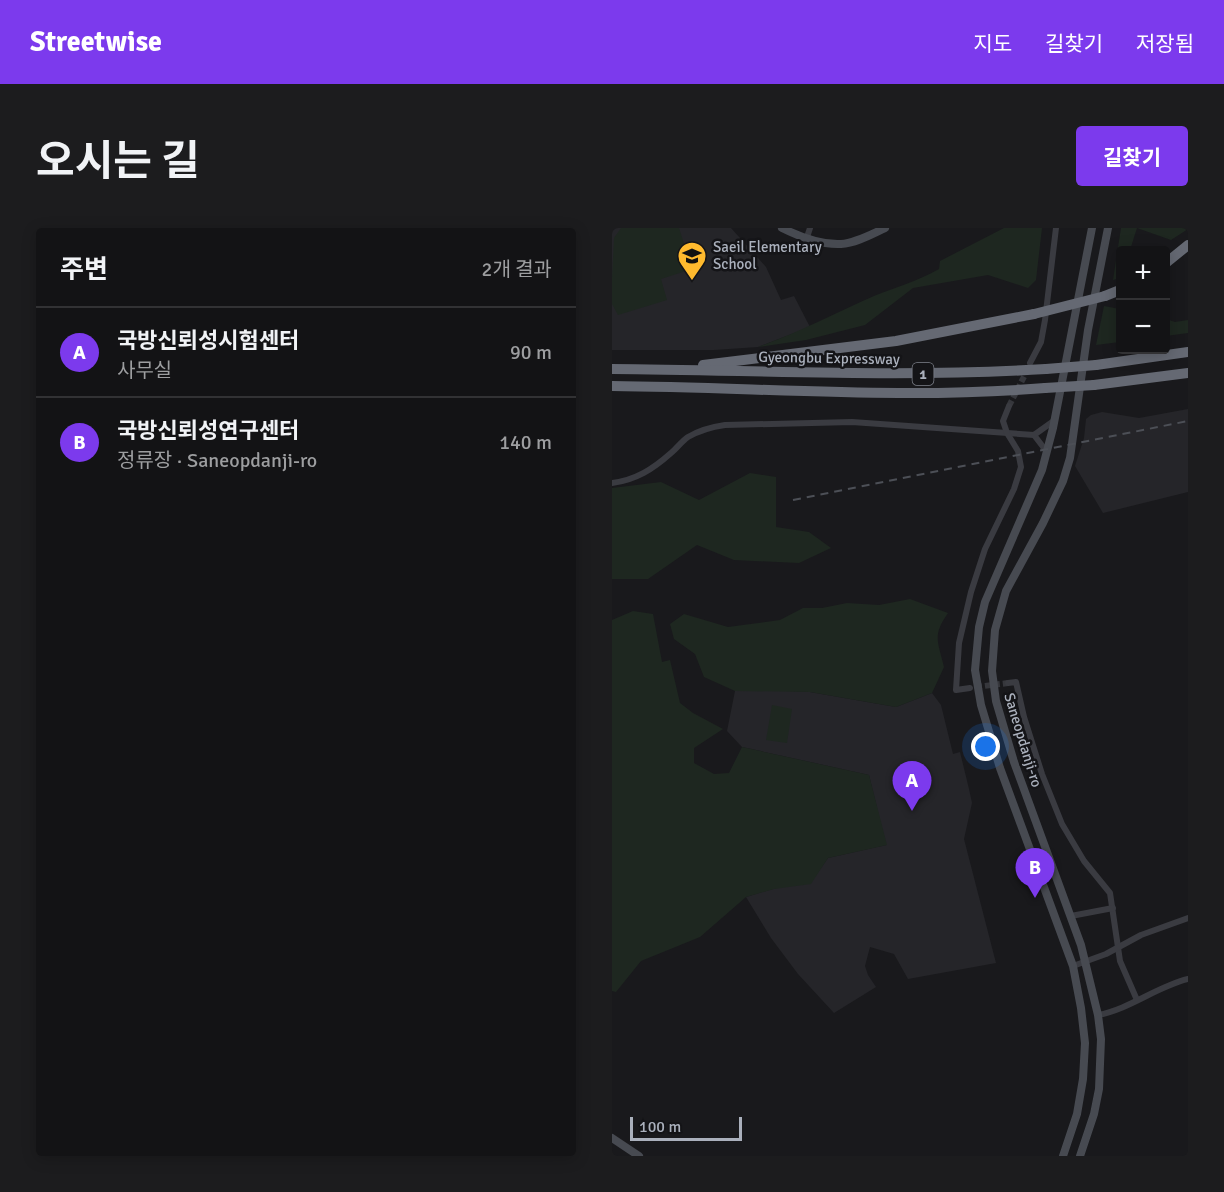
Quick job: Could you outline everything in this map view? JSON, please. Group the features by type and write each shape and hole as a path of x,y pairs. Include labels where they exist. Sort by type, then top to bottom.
{"highway":[{"path":"1170,260 1188,246"},
{"path":"665,369 896,341 1035,314 1105,297 1116,292"},
{"name":"Gyeongbu Expressway","path":"612,369 875,374 980,373 1096,365 1188,352"},
{"name":"1","path":"612,386 924,393 996,392 1094,385 1188,373"}],"main road":[{"path":"782,228 807,237 840,244 857,240 885,228"},
{"name":"Saneopdanji-ro","path":"1063,1156 1077,1114 1083,1079 1085,1043 1081,1008 1073,966 1000,768 981,705 975,670 979,627 985,602 1028,504 1047,452 1092,228"},
{"name":"Saneopdanji-ro","path":"1080,1156 1094,1114 1099,1089 1101,1056 1098,1015 1086,962 1071,916 1048,861 1014,762 996,701 992,670 999,611 1006,591 1043,523 1063,481 1070,458 1082,370 1108,228"},
{"path":"612,1138 639,1156"}],"street":[{"path":"807,237 810,228"},
{"path":"1030,363 1041,342 1056,228"},
{"path":"969,688 956,690 959,643 985,549 1014,489 1021,467 1018,451 1003,421 1009,406"},
{"path":"612,483 626,481 642,474 656,465 686,438 705,428 724,424 852,422 1034,435 1055,420"},
{"path":"1034,435 1047,452"},
{"path":"1008,683 1016,682 1024,717 1042,774 1062,824 1084,861 1110,893 1120,961 1137,1000"},
{"path":"1071,916 1113,908"},
{"path":"1073,966 1188,918"},
{"path":"1098,1015 1116,1011 1175,982 1188,979"}],"shaded area":[{"name":"Saeil Elementary School","path":"612,228 731,228 766,267 781,300 794,296 810,327 758,347 714,350 612,350"},
{"path":"621,228 679,228 692,269 661,279 667,300 618,315 612,304 612,278 614,238"},
{"path":"1004,228 1042,228 1036,280 1028,288 988,275 913,288 865,325 806,340 758,347 931,273 939,269 940,261"},
{"path":"1121,228 1137,228 1131,246 1118,246"},
{"path":"1137,228 1188,228 1188,229 1171,240"},
{"path":"1116,260 1116,279 1113,280"},
{"path":"1104,306 1116,308 1116,342 1096,345"},
{"path":"1170,320 1188,320 1188,333 1170,335"},
{"path":"1188,409 1188,492 1103,513 1075,466 1084,438 1086,419 1102,412 1139,418"},
{"path":"750,473 776,477 776,527 809,532 831,548 799,563 734,560 697,545 648,579 612,579 612,488 661,482 699,500"},
{"path":"910,599 948,613 938,633 938,645 944,667 932,693 896,707 810,692 735,691 704,677 695,654 674,639 670,624 684,614 728,627 780,620 803,608 822,608 847,603 879,605"},
{"path":"633,611 653,614 662,662 670,660 680,703 693,713 723,729 694,748 694,763 714,774 729,773 742,747 869,775 887,845 828,858 811,884 774,889 746,897 700,937 641,961 616,992 612,991 612,620"},
{"path":"735,691 810,692 896,707 932,693 941,705 953,754 960,752 969,789 972,803 964,839 996,963 908,979 894,954 870,947 865,966 876,987 834,1013 798,974 771,938 746,897 815,876 828,858 886,845 869,775 742,747 727,731"},
{"path":"772,705 792,709 787,743 766,740"}],"tunnel":[{"path":"1009,406 1028,369"},
{"path":"976,687 1008,683"}],"railway":[{"path":"793,500 1188,421"}],"place":[{"name":"Saeil Elementary School","path":"692,282"},
{"name":"국방신뢰성시험센터","path":"912,811"},
{"name":"국방신뢰성연구센터","path":"1035,898"}]}
